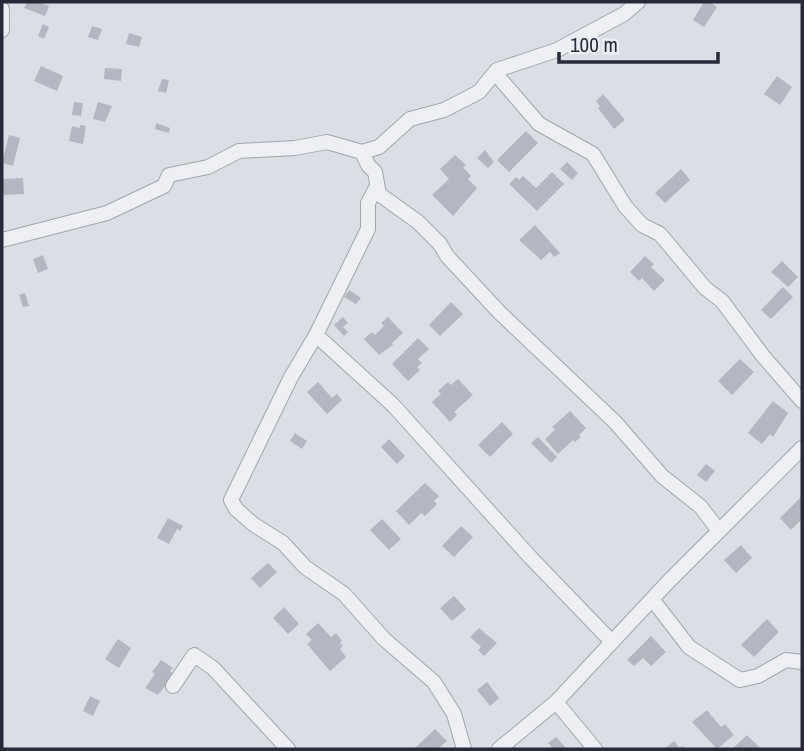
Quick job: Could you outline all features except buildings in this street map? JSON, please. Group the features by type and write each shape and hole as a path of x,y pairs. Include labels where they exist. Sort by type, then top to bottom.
{"street":[{"path":"2,240 107,214 164,186 169,175 208,167 239,151 295,148 327,142 362,152 379,147 410,119 444,110 480,92 497,70 557,50 624,14 638,2"},
{"path":"2,9 2,30"},
{"path":"495,73 539,124 593,154 625,206 642,225 660,234 705,288 722,301 763,356 802,401"},
{"path":"362,152 375,172 379,194 418,222 500,313 615,422 662,476 701,507 719,531"},
{"path":"377,186 368,203 368,229 231,500 236,509 253,524 283,543 305,567 344,594 384,639 434,682 454,714 464,749"},
{"path":"316,335 393,405 531,558 612,642"},
{"path":"499,749 556,702 652,599 802,448"},
{"path":"652,599 689,647 740,680 758,676 786,660 802,662"},
{"path":"173,686 194,655 213,668 288,749"},
{"path":"556,702 595,749"}]}
